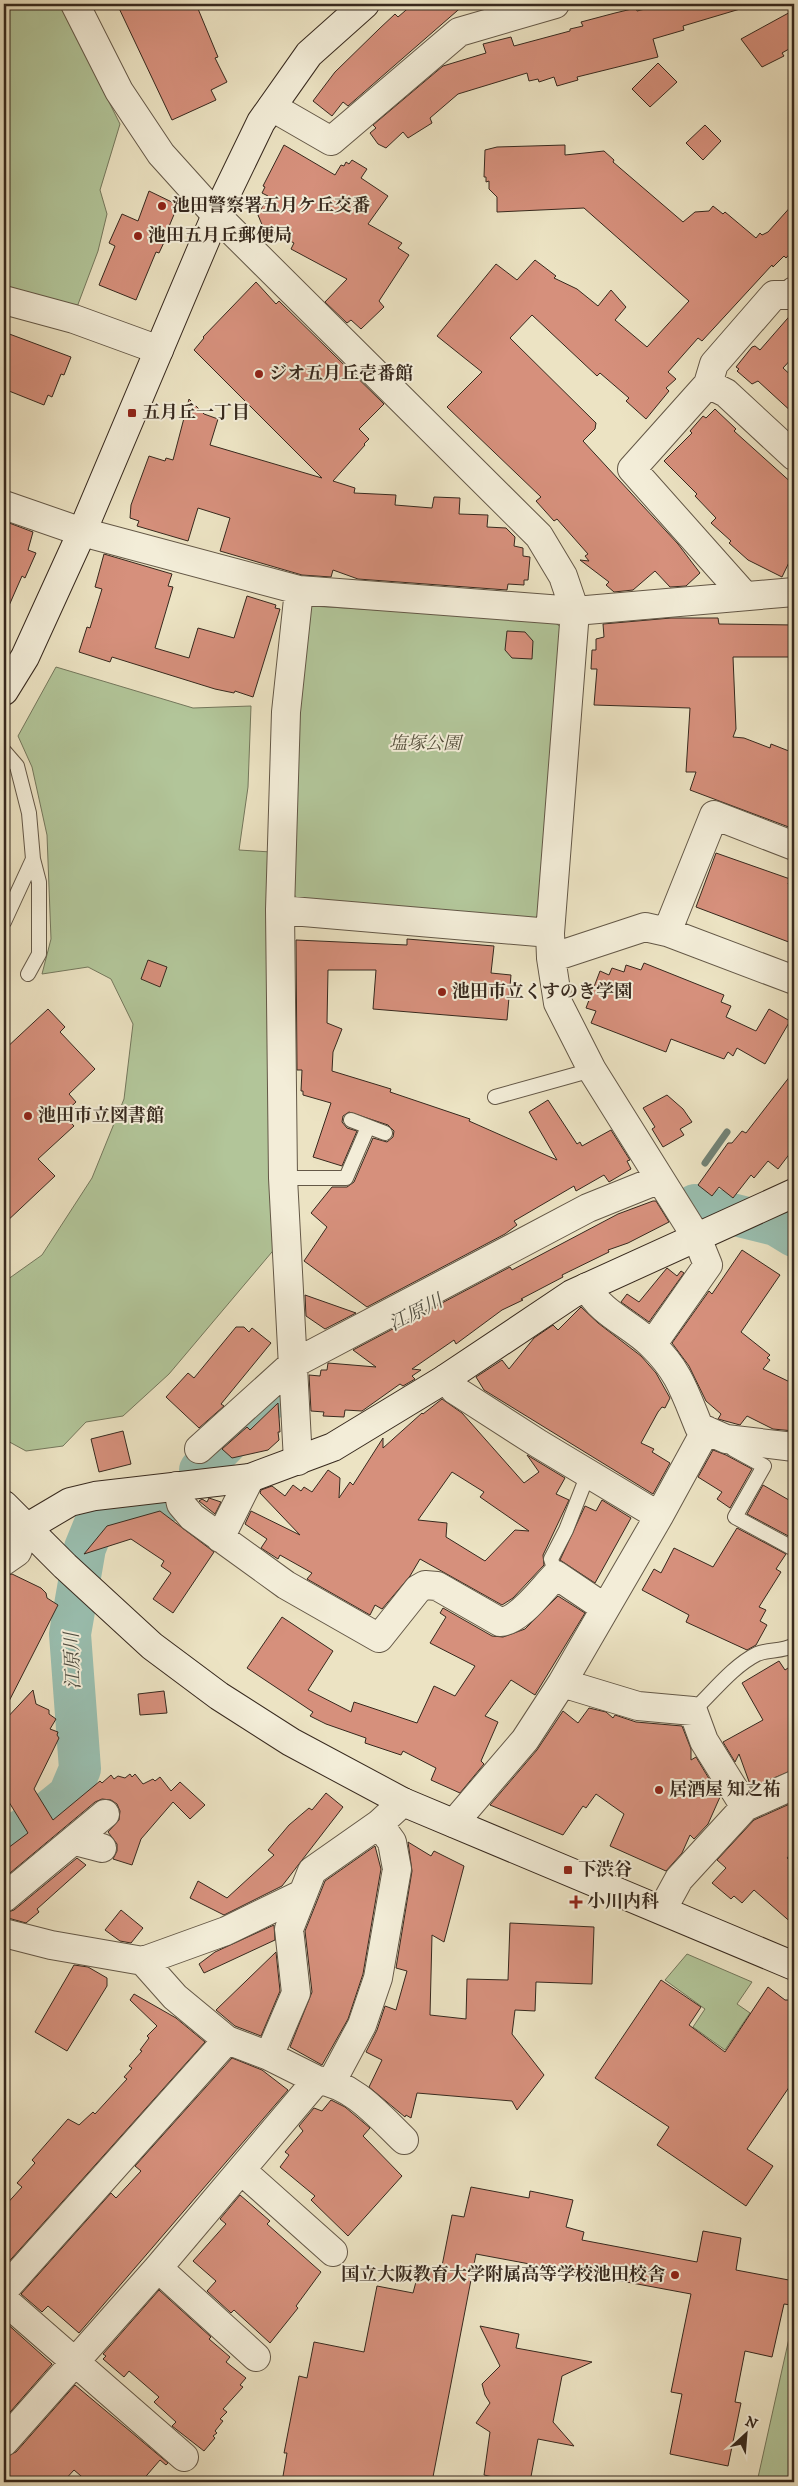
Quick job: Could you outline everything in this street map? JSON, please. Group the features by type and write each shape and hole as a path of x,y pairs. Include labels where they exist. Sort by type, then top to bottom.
{"street":[{"path":"75,4 124,99 161,154 216,215 539,536 564,576 575,611 551,946 558,1003 592,1070 697,1238 708,1265 652,1345"},
{"path":"4,692 25,657 82,532 216,215 261,122 309,54 365,4"},
{"path":"272,107 331,140 459,32 555,4"},
{"path":"745,596 632,469 708,384 714,364 774,295 793,294"},
{"path":"4,300 74,319 159,350"},
{"path":"708,384 726,394 794,456"},
{"path":"4,505 82,532 299,590 575,611 794,592"},
{"path":"298,1461 283,1178 280,910 286,712 299,590"},
{"path":"668,932 714,815 794,846"},
{"path":"280,910 551,946 645,927 668,932 794,980"},
{"path":"199,1449 294,1374 588,1208 660,1179"},
{"path":"4,1561 17,1552 26,1528 70,1502 87,1498 250,1478 333,1446 445,1379 572,1294 794,1193"},
{"path":"587,1287 594,1301 652,1345 676,1372 699,1427 716,1434 794,1447"},
{"path":"445,1379 455,1390 588,1474 659,1516"},
{"path":"454,1822 526,1740 562,1683 659,1516 716,1434"},
{"path":"220,1538 250,1478"},
{"path":"178,1486 180,1504 192,1517 286,1585 379,1638 418,1589 425,1585 437,1586 500,1622 510,1622 556,1575 605,1608"},
{"path":"4,1505 65,1566 152,1646 219,1696 291,1742 403,1802 794,1966"},
{"path":"562,1683 638,1706 693,1711 704,1741 745,1807"},
{"path":"662,1910 679,1878 745,1807 794,1786"},
{"path":"269,2056 296,1993 289,1929 312,1871 379,1824 403,1802"},
{"path":"4,1898 75,1841 105,1814"},
{"path":"4,2442 158,2268 241,2170 325,2080 362,2025 378,1978 397,1869 392,1842 379,1824"},
{"path":"75,1841 102,1848"},
{"path":"4,1933 51,1945 143,1961 226,1931 302,1894"},
{"path":"143,1961 175,1997 227,2040 325,2080 366,2103 404,2140"},
{"path":"4,2290 227,2040"},
{"path":"241,2170 333,2252"},
{"path":"158,2268 256,2357"},
{"path":"4,2300 184,2457"}],"lane":[{"path":"4,751 17,766 30,813 33,859 39,882 39,954 28,974"},
{"path":"4,922 33,859"},
{"path":"495,1097 592,1070"},
{"path":"351,1120 385,1133"},
{"path":"283,1178 346,1178 368,1127"},
{"path":"716,1434 733,1449 764,1466 735,1517 794,1549"},
{"path":"556,1575 551,1559 566,1530 588,1474"},
{"path":"693,1711 744,1662 759,1653 785,1650 794,1645"}],"green space":[{"path":"4,4 60,4 120,124 100,190 107,214 98,251 77,307 4,289"},
{"name":"塩塚公園","path":"311,606 552,620 564,630 538,917 531,919 298,899 289,889 296,720"},
{"path":"56,667 193,708 251,706 248,787 239,850 271,852 277,1246 169,1374 123,1416 86,1422 63,1446 26,1451 4,1439 4,1282 42,1255 92,1178 124,1099 133,1024 111,979 88,967 42,974 51,939 47,835 32,767 18,736"},
{"path":"687,1954 752,1982 737,2004 750,2013 725,2050 693,2027 705,2009 665,1980"},
{"path":"794,2316 794,2482 757,2482"}],"building":[{"path":"117,4 196,4 218,57 215,58 227,82 211,90 216,100 172,120"},
{"path":"413,4 465,4 348,106 343,102 332,116 313,101 335,72 379,29 395,14 398,17"},
{"path":"665,4 739,4 740,9 683,26 684,30 653,39 658,57 577,77 578,80 557,86 554,77 539,82 538,79 529,81 527,73 458,94 430,118 432,123 408,138 403,132 386,148 378,144 370,133 376,128 373,125 443,66 486,53 483,44 511,37 514,46 570,31 570,29 583,26 581,22 636,8 637,11"},
{"path":"794,10 794,46 782,53 784,56 762,67 741,39"},
{"path":"658,63 677,82 650,107 632,89"},
{"path":"705,125 721,141 703,160 686,143"},
{"path":"284,145 335,175 341,165 344,166 346,162 349,164 352,160 367,169 361,178 388,196 368,224 402,243 398,248 409,255 379,301 384,307 361,329 351,320 347,323 325,302 347,279 291,249 294,243 263,227 258,215 268,196 262,193 265,187 263,186"},
{"path":"565,145 565,155 604,151 614,160 613,162 683,222 695,212 709,211 713,206 723,214 725,212 756,238 760,233 762,235 768,232 794,203 794,249 786,258 784,256 773,267 772,265 702,341 698,338 668,372 676,379 666,388 669,391 646,419 626,401 629,398 600,373 597,376 532,315 510,338 596,423 595,429 583,441 678,544 700,573 686,586 670,587 655,571 633,590 614,592 606,585 609,582 580,560 589,561 585,556 588,554 557,519 554,521 536,501 541,497 447,407 482,372 437,336 496,264 517,280 535,260 556,276 554,278 577,289 598,306 611,290 626,307 615,320 647,347 689,301 584,208 497,212 497,197 489,189 489,181 486,182 486,177 484,177 485,150 497,147"},
{"path":"149,191 178,205 165,236 167,236 159,253 156,252 136,300 99,285 115,246 109,243 122,214 138,221"},
{"path":"256,282 276,304 279,301 384,404 359,429 369,439 333,481 355,488 354,493 396,495 395,505 432,508 434,497 460,498 459,514 488,515 487,527 506,528 515,537 514,546 523,548 523,556 530,557 528,580 524,580 524,585 508,584 507,590 358,579 333,570 331,577 302,575 220,551 230,518 198,508 188,541 137,526 139,521 130,518 131,505 149,456 165,461 166,458 173,460 189,399 204,414 218,419 210,445 322,478 194,350 203,337"},
{"path":"794,311 794,356 783,368 794,378 794,414 758,381 752,384 737,371 739,369 736,367 752,347 755,346 760,350"},
{"path":"4,332 71,357 64,375 61,374 52,397 48,395 44,405 4,389"},
{"path":"715,409 736,429 734,431 794,485 794,552 782,577 748,560 729,543 731,541 711,523 716,518 695,496 697,494 664,461 692,433 690,431 703,416 706,418"},
{"path":"4,521 33,532 28,550 36,553 25,578 22,576 4,617"},
{"path":"104,554 172,574 168,586 173,587 155,648 189,658 198,628 234,638 247,596 276,605 275,608 280,609 253,697 235,691 234,693 215,689 112,657 110,662 79,652 87,627 90,628 102,589 95,587"},
{"path":"671,618 718,618 719,624 794,625 794,657 733,657 736,729 733,737 744,738 770,748 771,744 794,753 794,829 690,790 696,772 686,772 690,708 594,705 597,669 591,669 592,650 596,650 596,639 604,637 603,624"},
{"path":"507,631 525,632 533,641 532,659 512,658 505,650"},
{"path":"716,853 790,879 788,884 794,886 794,944 696,907"},
{"path":"407,939 494,946 491,973 511,975 507,1020 373,1009 376,970 328,970 327,1023 342,1029 333,1052 332,1071 391,1089 390,1092 470,1119 469,1121 557,1160 529,1112 548,1100 577,1144 580,1142 582,1146 611,1130 630,1160 627,1161 631,1169 609,1182 604,1175 576,1191 574,1186 514,1221 517,1225 505,1234 367,1307 304,1261 327,1227 311,1213 332,1187 347,1187 354,1182 373,1138 387,1142 393,1137 394,1131 388,1125 349,1112 343,1116 342,1122 347,1128 357,1131 342,1166 313,1157 331,1103 303,1095 303,1091 301,1091 302,1070 297,1070 296,940 407,945"},
{"path":"148,960 167,967 160,987 141,979"},
{"path":"644,963 724,995 721,1002 731,1006 726,1017 756,1031 769,1009 790,1021 765,1064 737,1048 733,1056 728,1052 724,1059 671,1039 666,1052 591,1023 596,1011 586,1008 600,971 609,975 612,968 624,972 626,965 641,970"},
{"path":"48,1009 65,1027 60,1032 95,1069 69,1094 76,1102 63,1114 74,1126 38,1159 55,1176 4,1224 4,1050"},
{"path":"794,1071 794,1148 778,1169 768,1161 754,1178 751,1175 733,1198 719,1187 712,1196 698,1185 728,1143 732,1143 742,1131 746,1133"},
{"path":"667,1095 683,1109 692,1122 680,1129 684,1135 663,1147 652,1129 655,1127 643,1108"},
{"path":"656,1201 669,1222 628,1243 608,1250 609,1252 562,1275 563,1277 502,1310 456,1344 454,1340 412,1369 421,1370 412,1376 415,1379 403,1386 400,1384 362,1411 345,1410 344,1417 323,1416 324,1412 311,1411 309,1375 320,1376 321,1370 327,1370 328,1363 376,1367 353,1350 510,1267 512,1270 618,1214"},
{"path":"742,1250 780,1275 741,1332 770,1355 767,1358 770,1360 763,1369 794,1384 794,1431 773,1429 747,1416 740,1425 718,1419 721,1414 706,1401 689,1366 672,1343 709,1291 712,1294"},
{"path":"667,1268 677,1276 681,1271 684,1273 649,1322 621,1302 627,1294 639,1302"},
{"path":"305,1295 356,1313 325,1329 306,1316"},
{"path":"581,1307 598,1323 641,1356 656,1373 670,1398 665,1408 662,1407 658,1412 641,1443 654,1449 652,1452 670,1463 653,1494 484,1390 476,1377 502,1360 509,1369 534,1338 553,1325 558,1330"},
{"path":"236,1327 244,1327 249,1332 252,1328 271,1343 221,1404 224,1406 199,1428 166,1397 188,1373 194,1378"},
{"path":"442,1399 462,1413 524,1483 539,1472 527,1455 565,1478 556,1494 569,1500 543,1555 544,1565 513,1598 502,1605 420,1559 410,1576 382,1609 375,1605 370,1615 307,1579 312,1573 280,1555 278,1559 261,1548 267,1539 245,1524 251,1511 300,1535 260,1493 261,1490 272,1486 285,1496 293,1485 301,1491 304,1487 312,1492 328,1470 340,1478 339,1498 350,1482 353,1485 383,1438 383,1448","holes":["452,1472 484,1492 480,1497 529,1531 515,1530 485,1561 446,1537 447,1523 418,1520"]},
{"path":"278,1403 279,1440 268,1450 232,1458 222,1449 247,1427 250,1430"},
{"path":"123,1431 131,1464 99,1472 91,1439"},
{"path":"713,1450 752,1469 730,1508 717,1499 722,1492 698,1477"},
{"path":"763,1485 794,1503 794,1539 747,1514"},
{"path":"209,1498 221,1502 215,1514 199,1501 202,1499 207,1502"},
{"path":"602,1500 631,1518 595,1583 560,1560 585,1506 596,1511"},
{"path":"160,1511 214,1552 173,1613 153,1599 171,1573 161,1566 164,1561 131,1539 84,1554 107,1526"},
{"path":"737,1528 786,1554 776,1569 781,1572 759,1607 766,1610 760,1621 767,1625 756,1645 747,1650 686,1622 689,1615 642,1590 654,1569 661,1573 674,1548 713,1567"},
{"path":"12,1574 41,1588 46,1593 47,1598 58,1605 4,1711 4,1576"},
{"path":"558,1596 585,1613 535,1695 511,1680 485,1716 498,1722 481,1761 484,1764 460,1793 431,1780 436,1768 403,1751 401,1755 365,1743 366,1738 326,1724 310,1716 313,1712 247,1668 282,1617 333,1651 308,1690 351,1712 354,1702 417,1723 434,1686 455,1696 475,1666 430,1643 446,1617 440,1613 443,1608 492,1636 503,1637 525,1629"},
{"path":"779,1661 785,1670 794,1664 794,1755 791,1756 794,1770 751,1787 739,1754 735,1762 723,1742 763,1720 742,1683"},
{"path":"33,1690 36,1704 49,1710 49,1714 56,1719 50,1729 58,1732 59,1738 34,1789 53,1820 100,1781 102,1783 111,1775 114,1779 118,1776 125,1778 130,1774 132,1777 135,1774 143,1784 153,1779 155,1781 160,1777 171,1791 180,1782 205,1805 190,1819 173,1802 141,1839 132,1865 113,1859 117,1851 117,1844 108,1832 119,1820 120,1811 117,1804 111,1800 102,1799 95,1802 4,1878 4,1851 28,1833 4,1794 4,1721"},
{"path":"164,1691 167,1713 140,1715 138,1694"},
{"path":"589,1708 606,1712 613,1718 615,1715 636,1722 682,1726 691,1749 691,1760 696,1757 720,1797 708,1824 694,1839 690,1835 682,1853 666,1871 610,1846 624,1814 596,1794 586,1808 583,1806 563,1835 490,1805 537,1750 563,1711 578,1723"},
{"path":"326,1793 343,1807 282,1886 224,1915 190,1898 198,1881 227,1898 274,1855 268,1850 289,1825 309,1808 312,1810"},
{"path":"794,1802 794,1850 787,1858 794,1864 794,1925 754,1890 742,1903 734,1896 731,1899 712,1883 726,1868 717,1860 754,1820"},
{"path":"408,1842 431,1856 434,1851 464,1866 444,1942 432,1935 430,2015 466,2019 467,1979 508,1980 510,1923 594,1927 592,1984 536,1982 535,2011 515,2010 512,2034 544,2075 517,2110 512,2101 417,2093 411,2118 406,2115 405,2117 369,2087 382,2060 366,2052 377,2030 385,2006 396,2010 407,1971 396,1968 412,1871"},
{"path":"375,1846 381,1869 363,1974 348,2019 322,2065 290,2047 312,1992 305,1931 325,1881"},
{"path":"77,1858 86,1865 37,1909 39,1912 26,1923 8,1918 5,1913 14,1910"},
{"path":"121,1910 143,1928 131,1943 120,1941 105,1930"},
{"path":"274,1925 275,1940 204,1973 199,1964 215,1952"},
{"path":"276,1952 280,1991 261,2036 235,2026 216,2010"},
{"path":"74,1965 88,1967 107,1978 107,1986 67,2051 35,2032"},
{"path":"661,1980 701,2007 689,2025 725,2052 768,1987 785,2000 794,2000 794,2080 747,2149 773,2166 746,2206 657,2145 669,2127 595,2078"},
{"path":"134,1994 176,2018 205,2042 4,2267 4,2207 22,2187 17,2183 35,2163 32,2160 68,2119 79,2125 93,2112 95,2114 127,2079 124,2077 132,2068 129,2066 142,2051 140,2050 149,2038 147,2036 157,2026 130,2000"},
{"path":"232,2058 262,2070 288,2090 79,2333 48,2306 42,2312 21,2294 111,2193 116,2198 141,2171 135,2166"},
{"path":"331,2100 345,2107 370,2128 363,2136 402,2176 348,2236 311,2200 315,2196 280,2167 289,2155 285,2152 303,2131 299,2126 314,2108 322,2111"},
{"path":"471,2187 529,2198 530,2191 573,2200 566,2227 584,2232 582,2240 697,2262 703,2231 741,2238 736,2270 794,2281 791,2305 784,2304 772,2357 745,2351 735,2402 741,2403 728,2466 670,2454 682,2394 671,2392 691,2294 476,2254 432,2482 282,2482 287,2453 284,2453 299,2376 307,2378 314,2342 364,2352 377,2286 413,2293 420,2267 441,2271 452,2215 464,2217"},
{"path":"240,2195 270,2221 267,2224 321,2272 296,2306 298,2308 270,2343 234,2310 231,2313 207,2291 216,2281 193,2261 226,2224 220,2219"},
{"path":"159,2290 211,2337 209,2339 230,2357 226,2362 246,2378 240,2385 243,2387 223,2409 227,2412 220,2419 223,2421 215,2431 217,2433 213,2436 215,2438 204,2451 172,2426 176,2422 154,2402 159,2397 129,2371 124,2377 103,2359 106,2356 103,2354"},
{"path":"4,2321 52,2364 4,2419"},
{"path":"480,2326 519,2334 516,2348 592,2362 562,2376 553,2422 574,2446 538,2439 530,2482 515,2482 484,2475 490,2432 476,2423 490,2403 485,2395 482,2384 500,2366"},
{"path":"75,2385 168,2463 166,2465 160,2460 141,2482 88,2482 74,2470 63,2482 4,2482 4,2457 16,2452"}],"waterway":[{"path":"705,1163 727,1132"},
{"name":"江原川","path":"695,1205 776,1225 794,1236"},
{"name":"江原川","path":"200,1470 266,1402"},
{"name":"江原川","path":"4,1841 38,1820 69,1795 80,1769 70,1634 85,1548 96,1521 117,1511 160,1506 165,1502"}],"place":[{"name":"池田警察署五月ケ丘交番","path":"162,206"},
{"name":"池田五月丘郵便局","path":"138,236"},
{"name":"ジオ五月丘壱番館","path":"259,374"},
{"name":"五月丘一丁目","path":"132,413"},
{"name":"池田市立くすのき学園","path":"442,992"},
{"name":"池田市立図書館","path":"28,1116"},
{"name":"居酒屋 知之祐","path":"659,1790"},
{"name":"下渋谷","path":"568,1870"},
{"name":"小川内科","path":"576,1902"},
{"name":"国立大阪教育大学附属高等学校池田校舎","path":"675,2275"}]}
